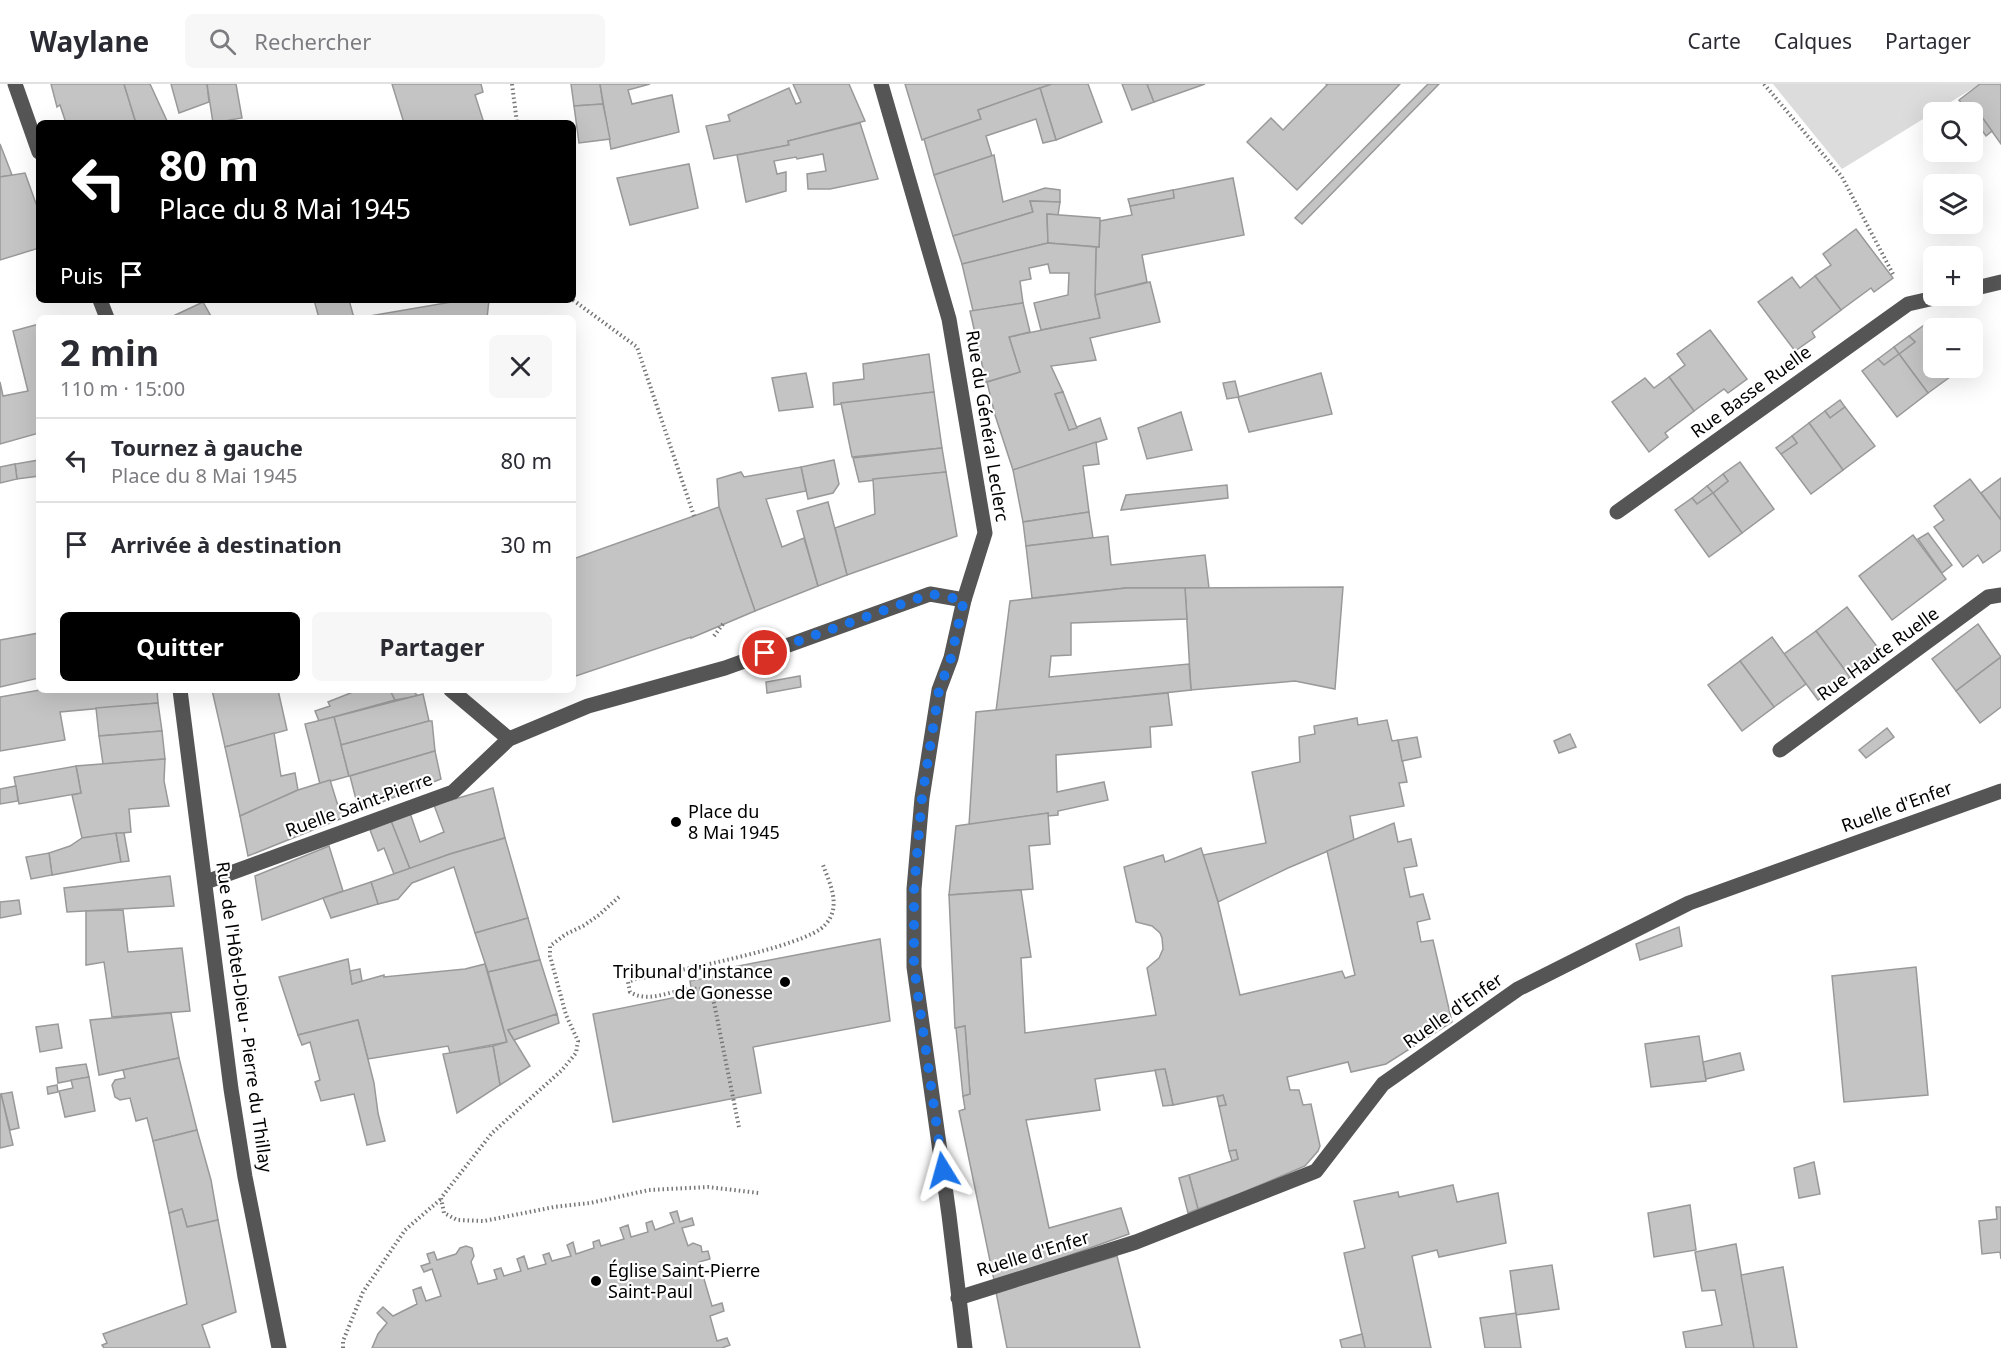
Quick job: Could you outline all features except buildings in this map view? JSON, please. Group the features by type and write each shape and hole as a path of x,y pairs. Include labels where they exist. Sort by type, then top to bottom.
{"street":[{"path":"15,84 36,144"},
{"name":"Rue du Général Leclerc","path":"881,84 950,319 985,533 964,600 951,658 939,690 922,798 914,889 914,967 949,1215 964,1348"},
{"path":"1983,286 2001,282"},
{"path":"1908,304 1923,301"},
{"name":"Rue Basse Ruelle","path":"1617,512 1908,304"},
{"path":"455,693 509,739 588,706 724,668 930,594 964,600"},
{"name":"Rue Haute Ruelle","path":"1780,750 1988,597 2001,595"},
{"name":"Rue de l'Hôtel-Dieu - Pierre du Thillay","path":"180,693 231,1089 245,1177 279,1348"},
{"name":"Ruelle Saint-Pierre","path":"206,882 453,792 509,739"},
{"name":"Ruelle d'Enfer","path":"958,1298 1136,1242 1316,1171 1383,1084 1518,989 1689,903 2001,791"}],"path":[{"path":"512,84 517,120"},
{"path":"1764,84 1842,177 1908,304"},
{"path":"576,302 637,347 693,516"},
{"path":"739,1127 712,993 696,988 638,997 630,992 628,982 777,946 808,936 825,925 833,910 833,890 823,865"},
{"path":"343,1348 343,1341 363,1292 405,1230 441,1198 492,1133 562,1070 576,1053 578,1041 566,1014 550,956 550,946 566,934 584,926 619,897"},
{"path":"441,1198 444,1213 457,1220 484,1221 555,1207 590,1203 649,1190 708,1186 759,1193"}],"shaded area":[{"path":"1773,84 1980,84 1951,102 1923,102 1923,119 1842,169"}],"place":[{"name":"Place du 8 Mai 1945","path":"676,822"},
{"name":"Tribunal d'instance de Gonesse","path":"785,982"},
{"name":"Église Saint-Pierre Saint-Paul","path":"596,1281"}],"route":[{"path":"765,653 930,594 964,600 951,658 939,690 922,798 914,889 914,967 943,1170"}]}
